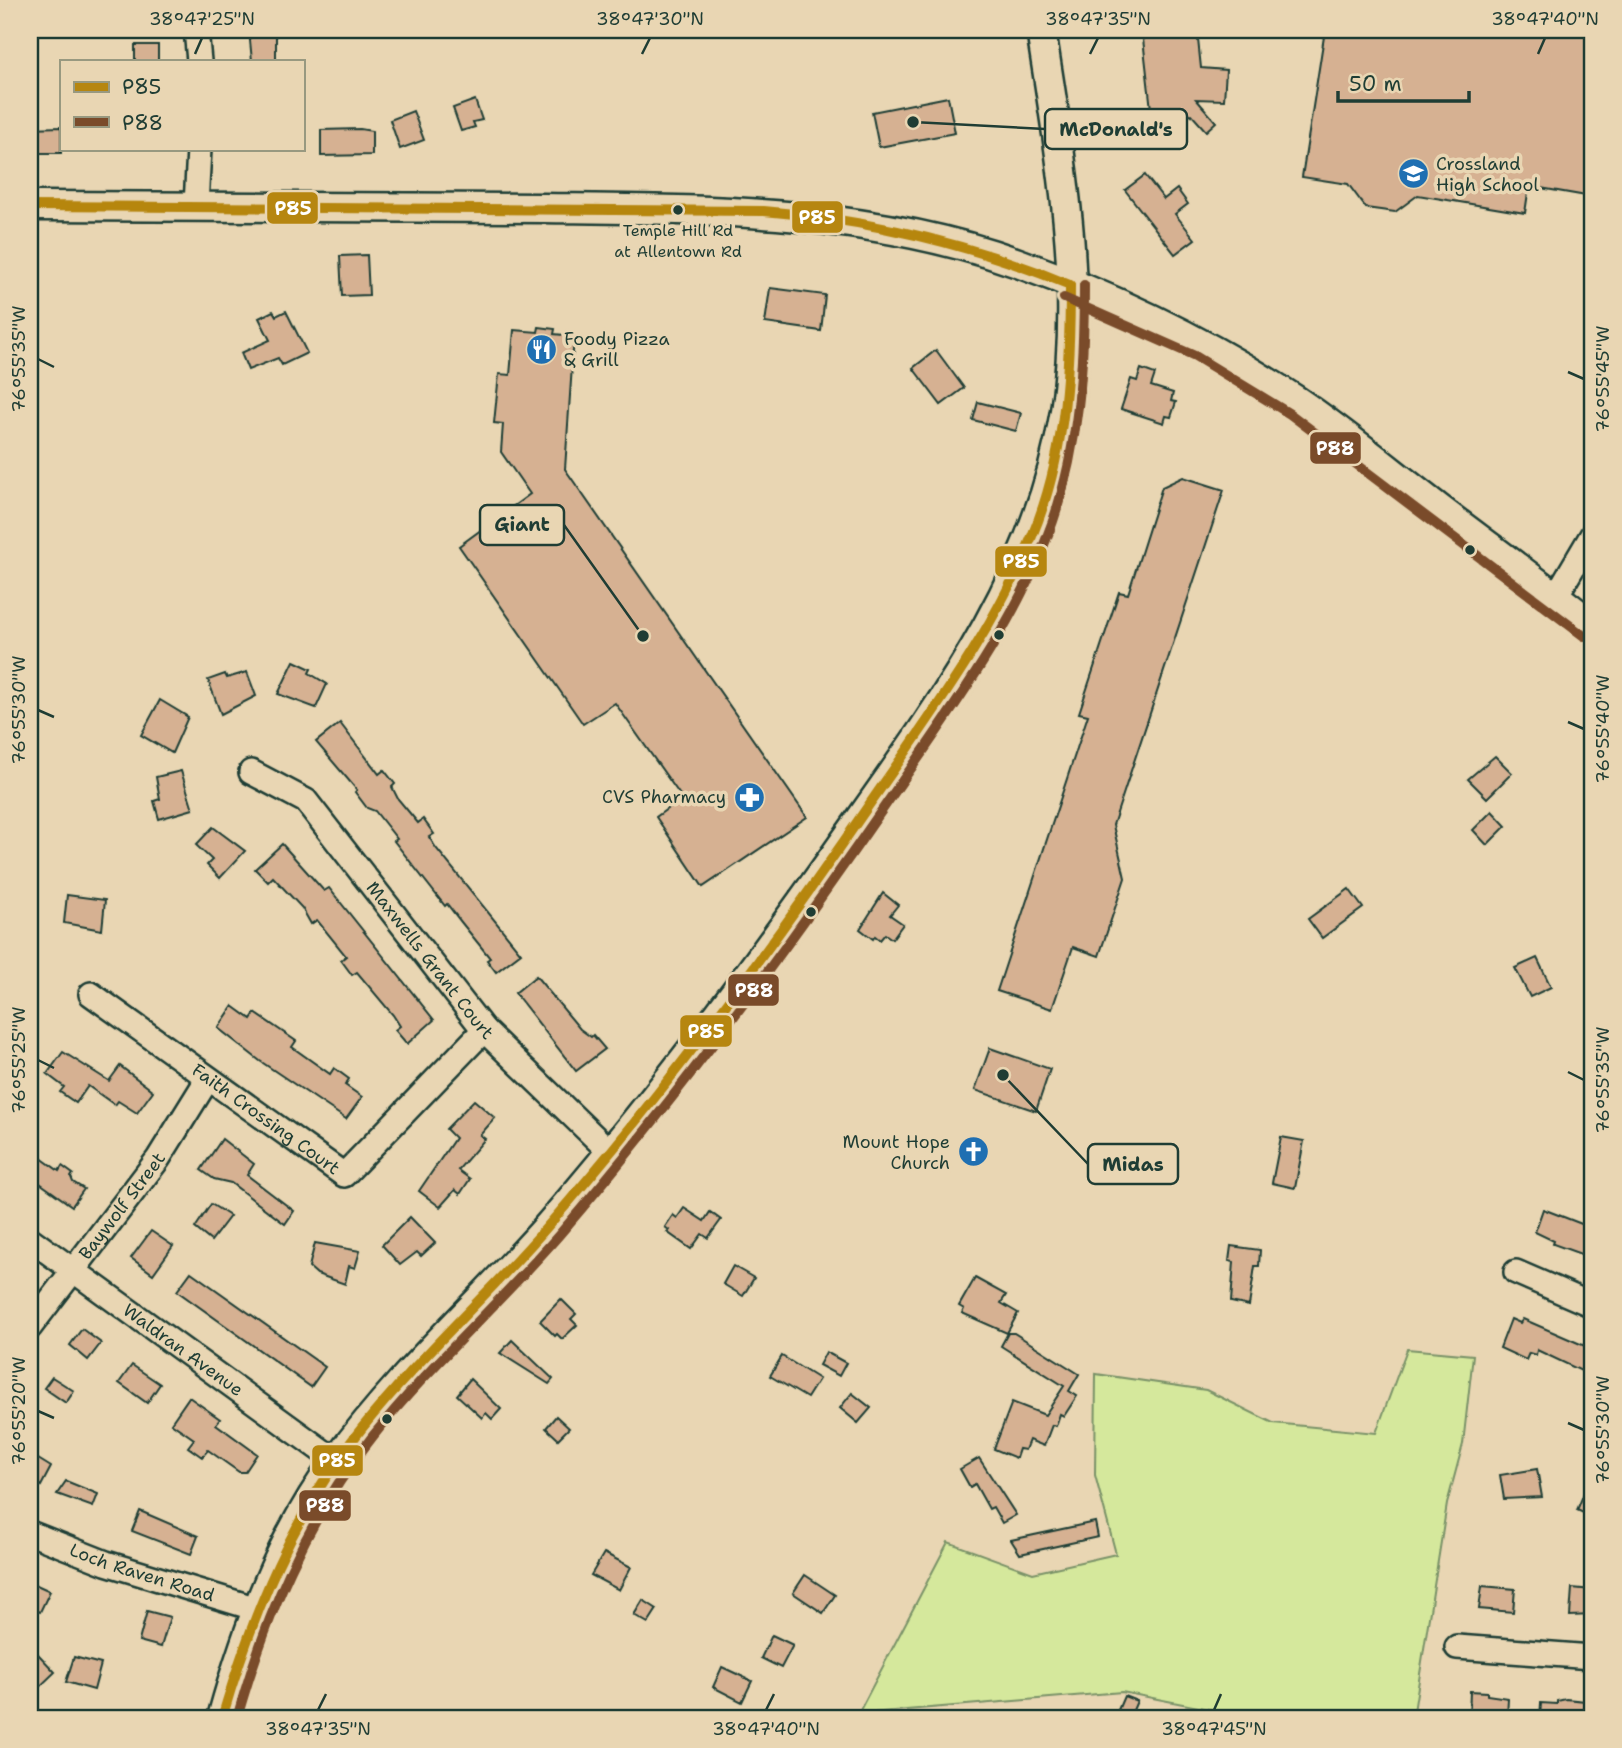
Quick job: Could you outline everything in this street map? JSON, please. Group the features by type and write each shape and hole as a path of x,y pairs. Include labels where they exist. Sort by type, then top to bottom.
{"main road":[{"path":"222,1718 257,1609 288,1542 336,1461 399,1385 510,1268 610,1152 783,929 958,675 993,619 1039,518 1058,451 1071,347 1063,165 1041,30"},
{"path":"30,206 635,209 803,215 842,219 942,240 1019,263 1202,344 1298,402 1592,625"}],"street":[{"path":"196,30 199,60"},
{"path":"196,205 199,150"},
{"path":"1556,596 1592,535"},
{"name":"Maxwells Grant Court","path":"251,772 306,801 484,1030 610,1152"},
{"name":"Faith Crossing Court","path":"91,994 207,1080 344,1175 484,1030"},
{"name":"Baywolf Street","path":"30,1327 158,1159 207,1080"},
{"name":"Waldran Avenue","path":"30,1238 336,1461"},
{"path":"1516,1272 1592,1305"},
{"name":"Loch Raven Road","path":"30,1533 106,1563 257,1609"},
{"path":"1457,1647 1592,1657"}],"green space":[{"path":"1407,1349 1473,1355 1463,1444 1447,1504 1413,1718 1254,1718 1122,1692 858,1714 948,1542 1033,1573 1116,1554 1095,1475 1096,1374 1206,1390 1273,1423 1376,1433"}],"building":[{"path":"249,30 276,30 276,60 252,60"},
{"path":"1142,30 1197,30 1201,68 1226,70 1224,100 1196,99 1216,122 1206,131 1191,114 1152,118"},
{"path":"1325,30 1592,30 1592,197 1529,186 1525,213 1418,195 1395,212 1366,208 1348,184 1302,177"},
{"path":"135,45 158,45 158,60 135,60"},
{"path":"948,97 955,133 879,147 872,112"},
{"path":"475,100 482,120 473,122 475,127 461,131 453,108"},
{"path":"413,111 424,140 400,149 390,120"},
{"path":"60,127 61,153 30,153 30,128"},
{"path":"321,130 372,131 372,155 321,156"},
{"path":"1145,175 1164,199 1177,189 1188,204 1175,214 1195,239 1175,254 1125,190"},
{"path":"367,255 369,295 342,296 340,256"},
{"path":"770,288 825,295 821,331 765,323"},
{"path":"273,311 276,316 286,311 307,353 282,365 278,358 248,370 241,353 270,340 259,318"},
{"path":"539,327 555,329 554,334 574,336 565,469 807,817 703,887 656,817 682,798 615,703 583,724 459,546 530,494 501,452 503,424 494,423 499,374 510,375 514,330 538,332"},
{"path":"936,350 964,388 941,405 913,368"},
{"path":"1141,369 1155,374 1151,386 1173,393 1171,401 1176,402 1171,417 1166,416 1164,423 1121,409 1131,379 1137,381"},
{"path":"978,402 1021,413 1016,431 973,420"},
{"path":"1183,477 1224,490 1113,825 1125,878 1099,956 1073,947 1052,1009 997,991 1088,715 1079,713 1119,592 1128,594 1162,487"},
{"path":"294,661 311,669 309,673 327,684 316,708 278,694"},
{"path":"247,672 256,696 221,714 208,680 225,674 227,678"},
{"path":"160,700 188,717 172,753 141,735"},
{"path":"340,723 379,774 384,770 395,784 392,787 398,799 418,823 423,819 434,834 429,837 436,848 521,953 496,972 487,960 490,958 394,841 397,839 375,811 367,808 355,792 357,790 316,742"},
{"path":"1495,756 1512,773 1487,798 1468,779"},
{"path":"181,771 193,809 159,819 154,801 160,799 156,777"},
{"path":"1492,811 1506,826 1487,845 1473,830"},
{"path":"213,827 245,851 220,878 207,865 212,860 196,845"},
{"path":"282,844 324,891 329,888 434,1020 407,1044 395,1030 400,1026 393,1015 357,972 352,975 341,960 346,956 317,920 311,924 302,908 273,877 268,882 255,869"},
{"path":"1349,889 1363,908 1322,938 1308,919"},
{"path":"883,893 898,905 890,915 903,924 892,939 885,934 880,940 875,936 873,939 860,929"},
{"path":"67,895 105,900 102,930 64,923"},
{"path":"1537,958 1551,987 1530,997 1515,968"},
{"path":"536,976 580,1029 591,1037 593,1035 605,1049 576,1071 515,993"},
{"path":"233,1006 251,1019 255,1013 296,1041 292,1047 330,1074 334,1068 349,1079 345,1085 362,1097 346,1119 260,1061 218,1028"},
{"path":"990,1048 1050,1069 1036,1111 975,1090"},
{"path":"63,1052 109,1081 120,1066 153,1091 137,1113 118,1101 115,1105 88,1086 76,1103 60,1092 64,1087 47,1074"},
{"path":"474,1100 495,1118 480,1135 485,1139 458,1170 470,1179 460,1194 455,1190 440,1207 419,1191 455,1138 446,1129"},
{"path":"1281,1137 1304,1141 1295,1188 1272,1183"},
{"path":"222,1139 254,1164 247,1175 294,1211 285,1224 231,1183 214,1179 201,1170"},
{"path":"30,1150 59,1171 62,1166 73,1174 73,1182 84,1189 72,1206 30,1176"},
{"path":"211,1204 230,1216 211,1241 195,1228"},
{"path":"684,1208 704,1221 710,1212 721,1220 708,1238 702,1234 691,1249 667,1232 669,1230 665,1227 673,1215 677,1218"},
{"path":"1543,1209 1592,1228 1592,1258 1553,1244 1554,1241 1535,1232"},
{"path":"410,1217 435,1243 421,1256 417,1252 400,1265 382,1245"},
{"path":"151,1231 173,1246 153,1274 131,1258"},
{"path":"315,1243 360,1251 355,1268 349,1266 345,1284 317,1274 309,1267"},
{"path":"1231,1246 1260,1250 1259,1266 1255,1266 1249,1306 1231,1302 1234,1262 1229,1261"},
{"path":"733,1266 754,1278 743,1296 723,1284"},
{"path":"191,1272 325,1367 311,1387 177,1291"},
{"path":"975,1278 1006,1295 1001,1303 1018,1313 1007,1333 962,1313 964,1309 959,1306"},
{"path":"561,1299 576,1314 571,1319 577,1325 562,1339 557,1334 555,1336 540,1321"},
{"path":"1511,1319 1520,1323 1523,1319 1592,1349 1592,1376 1537,1350 1536,1355 1529,1353 1526,1360 1500,1348"},
{"path":"82,1329 101,1343 88,1360 70,1345"},
{"path":"1008,1333 1014,1333 1079,1374 1069,1391 1077,1396 1064,1416 1060,1414 1056,1426 1052,1425 1044,1446 1029,1440 1025,1450 1019,1449 1016,1458 994,1449 1012,1402 1045,1415 1064,1386 1001,1346"},
{"path":"512,1340 553,1379 549,1384 500,1353"},
{"path":"826,1352 846,1363 839,1376 819,1365"},
{"path":"782,1356 819,1379 807,1398 770,1376"},
{"path":"132,1365 160,1384 147,1403 119,1383"},
{"path":"52,1377 74,1391 66,1403 44,1388"},
{"path":"470,1379 501,1409 492,1419 486,1413 482,1418 457,1395"},
{"path":"852,1393 871,1408 858,1423 840,1408"},
{"path":"189,1397 220,1419 216,1424 257,1454 245,1472 239,1472 208,1450 202,1457 188,1447 194,1439 171,1423"},
{"path":"556,1416 569,1428 558,1439 546,1428"},
{"path":"30,1454 51,1467 41,1486 30,1478"},
{"path":"979,1458 1016,1515 1002,1523 993,1507 989,1509 975,1484 970,1487 960,1469"},
{"path":"1537,1469 1542,1497 1504,1499 1500,1475"},
{"path":"1592,1474 1592,1517 1577,1510"},
{"path":"66,1481 98,1494 93,1507 57,1494"},
{"path":"140,1511 198,1536 191,1554 132,1531"},
{"path":"1095,1522 1098,1537 1020,1554 1011,1540"},
{"path":"604,1553 631,1567 619,1590 591,1575"},
{"path":"805,1575 835,1595 823,1613 793,1593"},
{"path":"30,1582 50,1591 40,1612 30,1608"},
{"path":"1482,1586 1515,1589 1513,1612 1479,1609"},
{"path":"1572,1588 1592,1590 1592,1615 1570,1616"},
{"path":"643,1600 657,1609 648,1623 634,1615"},
{"path":"147,1611 170,1617 161,1647 139,1641"},
{"path":"772,1635 793,1645 781,1668 761,1658"},
{"path":"38,1654 55,1672 30,1696 30,1662"},
{"path":"74,1657 101,1664 94,1690 66,1682"},
{"path":"722,1667 752,1681 742,1702 713,1687"},
{"path":"1470,1691 1508,1698 1507,1718 1469,1718"},
{"path":"1124,1696 1137,1701 1131,1715 1118,1710"},
{"path":"1557,1701 1585,1701 1584,1718 1540,1718 1541,1703 1557,1704"}],"transit line":[{"name":"P85","path":"30,206 764,211 843,221 920,236 995,257 1070,285"},
{"name":"P85","path":"222,1718 247,1640 278,1566 315,1494 337,1461 384,1402 547,1227 634,1124 757,964 942,699 985,630 1023,558 1038,521 1055,463 1067,375 1070,285"},
{"name":"P88","path":"237,1718 261,1643 291,1570 308,1535 349,1468 418,1384 559,1235 689,1076 850,856 958,700 1001,631 1038,559 1053,521 1069,463 1081,375 1084,285"},
{"name":"P88","path":"1064,298 1195,356 1290,414 1584,636"}],"place":[{"name":"McDonald's","path":"913,122"},
{"name":"Crossland High School","path":"1413,174"},
{"name":"Temple Hill Rd at Allentown Rd","path":"678,210"},
{"name":"Foody Pizza & Grill","path":"541,349"},
{"name":"Giant","path":"643,636"},
{"name":"CVS Pharmacy","path":"749,797"},
{"name":"Midas","path":"1003,1075"},
{"name":"Mount Hope Church","path":"973,1152"}]}
